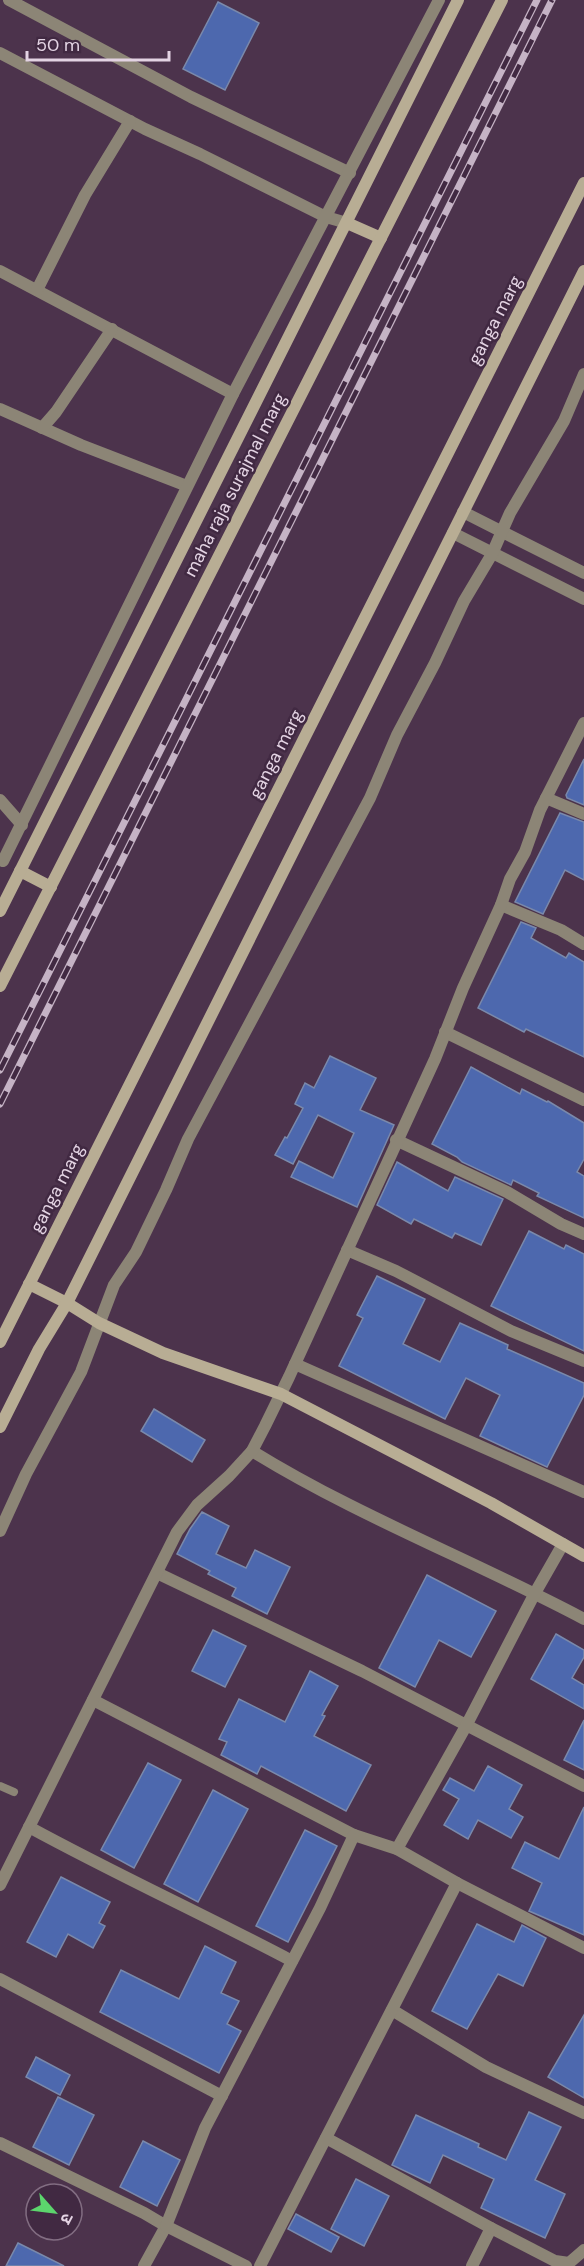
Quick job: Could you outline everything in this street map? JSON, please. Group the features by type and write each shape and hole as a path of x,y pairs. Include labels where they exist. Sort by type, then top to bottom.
{"street":[{"path":"9,0 191,97 350,173"},
{"name":"maha raja surajmal marg","path":"0,911 459,0"},
{"name":"maha raja surajmal marg","path":"0,986 502,0"},
{"path":"51,887 2,860 22,825 233,394 438,1"},
{"path":"0,53 130,121 326,217 347,223 381,238"},
{"path":"37,290 80,205 130,121"},
{"name":"ganga marg","path":"0,1342 584,183"},
{"path":"0,271 233,394"},
{"path":"0,1427 39,1349 67,1303 584,271"},
{"path":"42,428 56,412 112,329"},
{"path":"0,1531 26,1474 81,1372 114,1286 136,1252 188,1139 370,798 397,735 464,601 492,554 510,513 564,421 584,374"},
{"path":"0,409 187,486"},
{"path":"463,512 584,573"},
{"path":"453,532 492,554 584,599"},
{"path":"0,1885 177,1532 197,1505 252,1451 370,1204 396,1140 435,1059 510,879 525,852 546,798 584,723"},
{"path":"546,798 584,814"},
{"path":"0,800 22,825"},
{"path":"501,905 561,930 584,944"},
{"path":"445,1032 584,1100"},
{"path":"396,1140 507,1192 561,1224 584,1234"},
{"path":"347,1250 396,1271 511,1331 584,1361"},
{"path":"29,1284 67,1303 99,1323 164,1353 280,1394 490,1503 584,1556"},
{"path":"295,1364 584,1492"},
{"path":"252,1451 300,1481 584,1619"},
{"path":"397,1848 466,1726 534,1593 563,1544"},
{"path":"157,1573 362,1671 584,1786"},
{"path":"93,1700 354,1835 397,1848 457,1883 584,1947"},
{"path":"29,1827 100,1866 292,1961"},
{"path":"144,2266 166,2226 205,2128 320,1908 354,1835"},
{"path":"260,2266 457,1883"},
{"path":"0,1979 222,2096"},
{"path":"392,2010 486,2067 584,2114"},
{"path":"326,2138 555,2261 569,2263 584,2250"},
{"path":"0,2143 246,2266"},
{"path":"472,2266 491,2228"}],"lane":[{"path":"0,1786 14,1792"}],"building":[{"path":"218,2 259,23 225,90 183,69"},
{"path":"584,759 584,805 567,798 566,795"},
{"path":"560,813 584,822 584,880 565,870 543,914 515,902"},
{"path":"521,922 536,928 531,938 566,958 569,953 584,962 584,1057 526,1029 524,1032 478,1008"},
{"path":"330,1056 376,1078 360,1110 394,1125 357,1207 291,1177 299,1161 333,1178 354,1133 318,1115 293,1164 275,1155 303,1108 295,1104 305,1083 314,1088"},
{"path":"471,1067 520,1094 522,1089 548,1101 584,1123 584,1159 577,1172 584,1176 584,1218 537,1196 539,1193 513,1180 511,1185 462,1162 432,1144"},
{"path":"397,1162 448,1191 455,1177 503,1199 481,1245 455,1233 452,1238 414,1219 411,1224 377,1205"},
{"path":"529,1231 564,1249 566,1245 584,1254 584,1351 491,1306"},
{"path":"377,1276 425,1299 403,1344 440,1362 460,1323 508,1345 507,1349 584,1383 584,1395 547,1467 480,1436 500,1395 466,1378 445,1419 339,1366 363,1318 357,1315"},
{"path":"154,1409 205,1440 192,1462 141,1431"},
{"path":"202,1512 229,1526 216,1554 246,1568 255,1550 290,1567 267,1614 232,1596 236,1588 208,1574 210,1571 177,1554"},
{"path":"427,1575 496,1611 471,1657 439,1640 415,1687 379,1668"},
{"path":"213,1630 246,1646 225,1687 192,1671"},
{"path":"556,1634 584,1650 584,1657 572,1678 584,1685 584,1709 531,1679"},
{"path":"310,1671 338,1686 322,1715 325,1716 314,1736 371,1765 346,1811 261,1766 257,1774 221,1755 227,1742 219,1739 239,1699 285,1722"},
{"path":"584,1720 584,1770 564,1760"},
{"path":"148,1763 181,1780 134,1868 101,1850"},
{"path":"488,1766 522,1785 509,1809 523,1817 511,1838 478,1820 468,1839 444,1825 459,1799 443,1790 450,1778 474,1791"},
{"path":"213,1790 248,1809 198,1902 164,1884"},
{"path":"584,1807 584,1935 529,1911 542,1883 512,1868 525,1842 559,1859"},
{"path":"305,1830 337,1846 288,1942 256,1926"},
{"path":"61,1877 110,1902 99,1923 105,1926 93,1948 68,1934 56,1957 27,1942"},
{"path":"477,1924 514,1942 522,1925 546,1938 523,1986 498,1974 467,2029 432,2011"},
{"path":"205,1946 236,1962 221,1993 239,2001 227,2024 241,2031 219,2073 100,2012 121,1970 179,1999"},
{"path":"584,2015 584,2098 548,2077"},
{"path":"36,2057 70,2075 60,2095 26,2077"},
{"path":"58,2097 94,2115 69,2165 33,2147"},
{"path":"529,2112 561,2127 535,2180 565,2194 545,2238 481,2208 494,2179 443,2155 430,2183 392,2165 416,2115 479,2144 478,2147 506,2160"},
{"path":"143,2141 180,2160 157,2206 120,2187"},
{"path":"356,2179 389,2196 364,2246 331,2229"},
{"path":"296,2214 339,2237 331,2252 288,2229"},
{"path":"18,2243 64,2266 6,2266"}],"railway":[{"path":"0,1070 537,0"},
{"path":"0,1104 552,0"}]}
